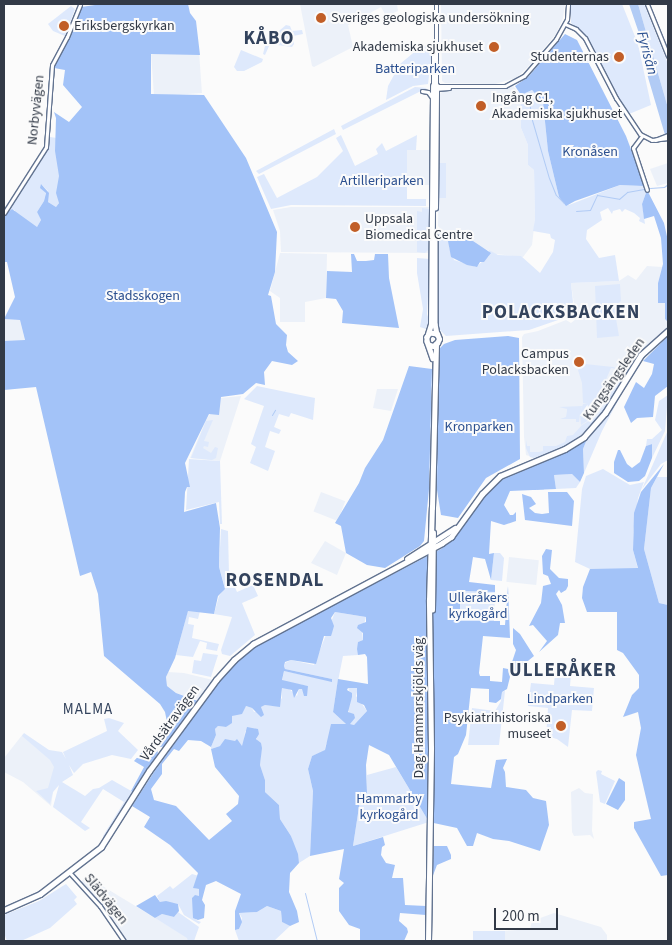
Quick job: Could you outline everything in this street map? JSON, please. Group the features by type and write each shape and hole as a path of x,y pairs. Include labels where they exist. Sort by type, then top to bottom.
{"main road":[{"path":"434,87 434,287 437,334 439,339 436,344 428,344 426,340 431,324 434,87"},
{"name":"Kungsängsleden","path":"432,546 442,543 451,537 486,490 500,476 565,449 590,431 610,407 641,355 668,331"},
{"path":"428,334 437,334"},
{"name":"Dag Hammarskjölds väg","path":"428,344 434,364"},
{"name":"Dag Hammarskjölds väg","path":"428,941 430,561 432,546 434,364 436,344"},
{"name":"Kungsängsleden","path":"432,546 460,524"},
{"path":"432,526 436,536 444,537"},
{"path":"420,550 427,542 432,526"},
{"path":"434,556 442,543"},
{"name":"Dag Hammarskjölds väg","path":"430,625 434,556 432,546"},
{"name":"Vårdsätravägen","path":"380,576 420,550 432,546"},
{"name":"Vårdsätravägen","path":"4,910 32,898 101,847 148,771 216,680 234,660 253,644 415,558 432,546"},
{"path":"415,558 426,555 430,561"}],"street":[{"name":"Norbyvägen","path":"4,212 46,147 52,65 65,41 80,4"},
{"path":"436,4 434,87 495,87 516,82 533,67 556,39 565,24 568,4"},
{"path":"647,4 668,56"},
{"path":"565,24 576,29 585,38 616,98 642,136 655,140 668,136"},
{"path":"422,91 428,92 433,99"},
{"path":"642,136 634,148 647,190"},
{"name":"Slädvägen","path":"69,872 100,906 124,941"}],"shaded area":[{"path":"300,4 397,4 398,11 386,16 381,7 348,25 353,47 314,67 312,66"},
{"name":"Akademiska sjukhuset","path":"441,4 565,4 563,18 556,34 530,65 516,78 495,84 445,83 442,81"},
{"path":"199,51 202,93 154,96 151,54"},
{"path":"512,85 521,95 521,128 528,145 528,165 534,170 535,219 532,245 523,257 495,254 461,237 450,240 438,226 440,94 454,89 494,89"},
{"path":"407,150 430,150 430,185 407,185"},
{"path":"668,163 668,183 657,186 650,169"},
{"name":"Uppsala Biomedical Centre","path":"291,207 430,207 430,253 281,252 280,231 273,210"},
{"path":"280,253 327,254 326,298 305,302 305,322 280,322 280,298 270,291"},
{"name":"Campus Polacksbacken","path":"647,266 662,267 658,283 659,302 665,303 668,328 640,353 615,394 582,435 564,447 542,456 535,458 526,455 522,337 524,334 538,331 566,320 571,323 576,319 571,283 619,281 628,275 636,280"},
{"path":"4,319 20,320 25,341 4,341"},
{"path":"377,389 398,389 391,411 373,408"},
{"path":"241,396 220,461 190,458 205,422 220,398"},
{"path":"321,492 345,501 338,521 313,512"},
{"path":"325,541 346,553 337,575 311,563"},
{"path":"509,557 539,560 536,585 506,582"},
{"path":"168,672 184,673 213,680 198,700 176,693 167,686 166,677"},
{"path":"23,734 36,745 65,763 53,792 51,806 23,782 4,772 4,758"},
{"path":"579,788 585,793 593,794 592,831 594,839 590,835 574,836 572,832 571,792"},
{"path":"86,876 188,938 188,941 127,941 113,919 81,882"},
{"path":"554,913 601,927 607,935 607,941 505,941 505,931 530,929 532,921"}],"green space":[{"name":"Stadsskogen","path":"92,4 188,4 190,13 196,21 200,55 151,54 151,94 204,95 246,158 277,232 275,272 268,295 271,296 276,324 287,335 286,345 288,352 298,361 292,365 272,361 264,372 265,385 256,383 243,394 221,397 219,415 209,414 185,463 190,487 187,487 185,492 184,512 216,503 220,528 219,567 225,589 218,596 214,614 188,611 175,658 166,677 167,686 176,693 198,701 165,746 161,747 159,747 167,735 168,727 165,712 160,704 104,656 98,594 91,572 80,576 36,387 4,390 4,341 25,340 20,320 4,319 15,297 7,262 4,262 4,215 12,209 37,227 41,220 37,212 44,201 46,193 40,188 41,184 49,193 48,202 56,207 59,203 56,193 59,176 55,151 56,118 54,112 69,122 82,107 63,85 65,70 54,68 81,7 95,5"},
{"name":"Studenternas","path":"571,4 622,4 638,44 651,105 629,114 618,98 586,36 571,23"},
{"path":"638,4 644,4 668,64 668,108"},
{"path":"71,6 75,9 65,36 53,31 48,24"},
{"path":"286,25 290,26 292,31 302,30 303,34 293,36 294,44 292,47 270,44 265,55 263,54 266,42"},
{"name":"Kronåsen","path":"565,34 577,40 626,136 644,184 643,186 620,185 566,206 559,197 548,151 543,102 532,90 521,95 515,86 529,76"},
{"name":"Batteriparken","path":"433,42 428,84 413,86 386,100 388,86 400,64 418,49"},
{"path":"241,50 263,59 262,62 244,71 237,71 234,67"},
{"path":"415,87 427,88 343,130 341,126"},
{"path":"532,90 543,102 548,151 559,197 569,205 620,185 643,186 647,190 642,204 645,224 639,221 640,218 634,213 625,209 622,212 620,209 613,211 612,214 608,208 600,212 602,220 587,230 586,239 599,258 615,255 619,281 571,283 573,302 561,319 529,330 446,336 439,329 438,324 439,228 450,240 449,247 454,260 476,267 489,256 489,250 498,255 521,256 540,273 553,252 555,240 551,238 550,234 533,231 535,219 534,170 528,165 528,145 521,128 521,95"},
{"path":"334,129 336,134 259,174 256,171"},
{"name":"Artilleriparken","path":"341,135 355,166 378,154 376,149 382,143 386,151 417,135 416,150 407,150 407,199 426,199 426,206 291,205 271,209 257,177 264,174 277,198 317,177 343,151 336,138"},
{"path":"50,137 57,138 61,200 56,207 48,202 48,191 41,184 46,192 44,201 37,212 41,220 36,229 14,213 15,210 9,209 45,153"},
{"path":"439,163 446,163 446,198 439,198"},
{"path":"647,190 664,223 668,241 668,322 665,319 665,303 658,303 658,283 663,264 661,238 654,216 644,219 642,204"},
{"path":"422,208 429,209 429,249 425,253 417,252 417,211 422,212"},
{"path":"455,238 473,241 491,253 477,267 467,265 451,257 448,241"},
{"path":"351,254 354,254 357,261 366,261 374,260 375,254 388,254 389,278 399,328 342,323 343,311 336,299 326,298 327,271 352,272"},
{"path":"417,258 430,259 427,314 429,320 426,329 420,327 423,309 417,273"},
{"path":"620,284 621,301 614,307 619,336 597,338 595,286"},
{"name":"Kronparken","path":"508,336 519,338 520,459 486,478 458,518 441,515 437,490 438,350 444,344 455,340"},
{"path":"668,336 668,386 655,396 653,417 637,418 631,423 624,407 636,382 644,388 652,374 654,364 643,361"},
{"path":"585,364 618,369 611,368 597,400 603,405 601,410 596,409 594,413 598,414 581,425 580,414 579,422 576,422 576,419 560,419 566,417 567,409 559,407 582,406 580,413 583,404 587,403 583,403 582,383 578,370"},
{"name":"Kronparken","path":"409,366 432,369 429,489 424,541 420,546 385,568 367,565 346,553 341,526 335,523 359,483 365,468 383,440"},
{"path":"619,371 626,376 608,406 589,429 564,447 533,458 530,457 526,448 526,440 527,446 530,446 530,452 543,451 543,446 556,446 565,442 567,436 573,435 582,425 597,416 606,403"},
{"path":"257,386 315,398 313,420 291,413 289,417 279,414 274,427 281,430 279,434 270,431 265,447 275,451 268,471 250,463 256,447 251,444 264,406 244,399"},
{"path":"623,391 602,431 584,473 583,449 589,434 601,423"},
{"path":"668,395 665,431 652,458 652,444 646,446 647,439 652,439 662,430 655,420 659,401"},
{"path":"213,420 204,441 209,442 208,447 204,446 203,448 211,453 215,447 218,448 216,458 212,460 191,458 206,421"},
{"path":"668,430 668,460 661,464 642,489"},
{"path":"589,434 583,449 584,473 580,482 572,474 554,475 556,489 510,491 504,505 510,515 516,512 516,521 504,525 491,521 489,554 494,553 491,580 485,559 473,557 469,582 495,585 495,592 460,591 460,621 500,621 500,625 505,625 508,586 510,638 483,636 479,673 480,676 490,676 490,681 502,682 503,668 508,669 510,677 507,689 502,692 501,699 496,703 489,702 489,689 471,688 466,735 458,754 454,757 451,784 491,788 496,760 507,759 503,768 506,787 526,790 533,798 546,801 549,825 540,851 477,833 473,846 467,846 457,828 429,822 389,755 369,745 366,765 367,793 361,794 353,846 383,837 385,845 382,847 381,855 386,863 395,865 392,878 403,878 405,905 426,906 426,915 400,913 399,921 407,928 408,932 404,941 360,941 360,929 349,925 339,911 339,888 344,883 339,879 344,849 310,856 313,791 308,769 312,756 325,750 331,724 346,724 333,712 338,679 368,684 367,657 365,654 358,655 357,649 358,642 363,640 363,633 357,628 358,625 366,622 366,617 335,612 331,618 334,626 331,636 324,636 316,664 291,660 285,662 284,666 285,669 332,679 332,682 284,671 282,680 308,686 307,696 304,696 302,689 299,689 294,698 292,690 282,688 280,707 265,705 261,707 264,715 261,717 252,708 246,706 242,714 232,716 232,723 226,727 218,726 215,729 216,735 211,747 201,741 188,740 179,751 174,749 162,764 162,774 151,789 154,800 176,806 209,840 232,821 226,814 238,804 239,796 215,767 211,749 220,746 225,739 235,741 237,739 242,746 247,727 258,729 259,734 256,739 261,743 262,748 260,765 265,780 265,792 279,805 280,819 291,836 298,854 299,863 290,873 289,892 297,911 299,922 290,926 282,922 281,911 267,906 257,912 239,913 242,922 239,929 235,930 235,911 241,894 216,881 206,885 202,900 205,905 204,918 198,920 193,918 192,898 195,895 199,896 199,889 193,888 198,873 170,845 144,827 150,817 132,806 154,772 219,682 237,662 256,646 441,549 450,542 480,500 499,481 563,454 582,442","holes":["348,688 357,688 357,702 364,705 367,711 354,725 350,724 355,718 354,714 348,712 352,693 347,690"]},
{"path":"652,444 652,458 645,476 639,481 628,482 614,473 614,462 618,450 620,450 627,464 632,468 640,462 646,446"},
{"path":"189,459 220,461 222,524 220,524 219,502 186,510"},
{"path":"664,464 651,488 644,549 659,603 668,605 668,875 661,876 634,828 634,822 651,819 636,755 641,728 638,712 623,717 632,695 639,688 639,675 623,653 617,650 617,612 587,612 582,598 583,587 590,569 638,568 633,550 634,513 641,492"},
{"path":"603,469 630,485 644,482 638,498 633,533 633,550 638,569 590,569 575,562 582,489 586,476"},
{"path":"572,474 580,482 576,488 556,489 554,475"},
{"path":"657,477 668,477 668,605 659,603 644,549 651,488"},
{"path":"548,492 567,492 574,501 572,526 525,520 522,494 531,497 536,504 529,508 535,513 542,514 549,513"},
{"path":"221,529 228,531 229,574 237,592 253,585 258,596 242,603 255,635 230,656 222,654 221,650 232,617 214,614 219,596 225,588 219,567"},
{"path":"546,549 552,550 550,569 559,578 568,579 568,586 566,590 561,593 559,590 556,594 562,605 565,623 560,623 558,635 539,652 547,641 533,625 529,626 541,603 543,586 551,584 548,576 543,574 542,556"},
{"path":"494,553 500,553 504,558 502,581 491,580"},
{"name":"Ulleråkers kyrkogård","path":"460,591 495,592 494,622 459,621"},
{"path":"188,610 200,611 198,619 189,617 188,624 194,625 192,638 219,644 217,651 206,649 207,643 200,641 193,657 176,655"},
{"path":"335,612 366,617 362,631 363,640 358,642 358,655 343,656 333,712 346,724 326,744 325,751 312,756 308,769 313,791 310,856 299,863 291,836 280,819 279,805 265,792 265,780 260,765 261,753 256,736 245,731 244,745 241,747 235,741 211,749 211,747 216,735 215,729 218,726 226,727 232,716 246,706 252,708 254,712 262,711 261,707 265,705 276,706 282,698 282,688 288,688 297,696 299,689 308,686 282,681 284,671 331,681 332,679 285,669 284,666 285,663 291,660 314,665"},
{"path":"513,628 520,634 534,656 512,674 512,662 516,650 513,644"},
{"path":"203,653 218,655 211,677 192,673 194,660 201,661"},
{"name":"Lindparken","path":"555,673 571,674 570,686 594,688 592,711 572,710 568,747 557,739 546,736 548,708 528,706 531,683 554,685"},
{"path":"348,688 358,688 356,696 367,711 354,725 349,724 350,714 347,708 352,697"},
{"path":"505,691 499,745 468,745 472,708 495,711 501,701 502,692"},
{"path":"109,718 124,723 118,731 138,750 131,759 112,755 83,764 74,773 69,765 73,775 62,782 85,796 93,789 99,788 112,780 133,792 104,840 103,836 124,802 103,789 81,822 90,828 85,831 53,807 59,785 53,792 50,804 36,791 48,788 54,767 50,760 22,736 24,733 49,750 62,752 66,759 63,752 107,731 104,719"},
{"path":"157,750 158,753 153,762 133,792 131,791 144,767 134,761 142,752 150,759"},
{"name":"Hammarby kyrkogård","path":"396,767 429,822 353,846 361,794 367,793 367,775"},
{"path":"598,770 602,771 601,774 615,781 605,804 600,802 596,772"},
{"path":"619,778 625,782 625,800 618,810 606,804"},
{"path":"434,846 447,846 451,859 437,865 432,878"},
{"path":"192,874 199,876 194,888 199,889 199,896 197,896 194,908 196,920 201,922 199,924 184,915 178,904 160,902 157,896 170,886 173,889"},
{"path":"66,884 77,897 74,900 77,904 50,928 21,941 7,941 4,933 4,915 39,901"},
{"path":"155,895 160,902 166,901 178,904 179,911 174,917 162,914 155,918 136,906"},
{"path":"267,906 281,911 282,922 290,926 274,941 239,941 235,930 239,929 242,918 239,913 257,912"},
{"path":"178,912 199,927 194,941 188,941 187,938 155,918 162,914 174,917"},
{"path":"473,931 505,931 505,941 473,941"}],"water":[{"name":"Fyrisån","path":"629,4 638,4 668,108 668,145 647,74 642,42"}],"waterway":[{"path":"523,93 529,101 532,120 549,178 556,195 564,203"},
{"path":"650,188 664,187 668,184"},
{"path":"576,211 590,210 597,195 619,199 627,192 644,189"},
{"path":"272,415 275,410"},
{"path":"305,893 317,941"}],"place":[{"name":"Sveriges geologiska undersökning","path":"321,18"},
{"name":"Eriksbergskyrkan","path":"64,26"},
{"name":"Akademiska sjukhuset","path":"494,47"},
{"name":"Studenternas","path":"619,57"},
{"name":"Ingång C1, Akademiska sjukhuset","path":"481,106"},
{"name":"Uppsala Biomedical Centre","path":"355,227"},
{"name":"Campus Polacksbacken","path":"579,362"},
{"name":"Psykiatrihistoriska museet","path":"561,726"}],"district":[{"name":"KÅBO","path":"269,39"},
{"name":"POLACKSBACKEN","path":"561,313"},
{"name":"ROSENDAL","path":"275,581"},
{"name":"ULLERÅKER","path":"563,671"},
{"name":"MALMA","path":"88,710"}]}
